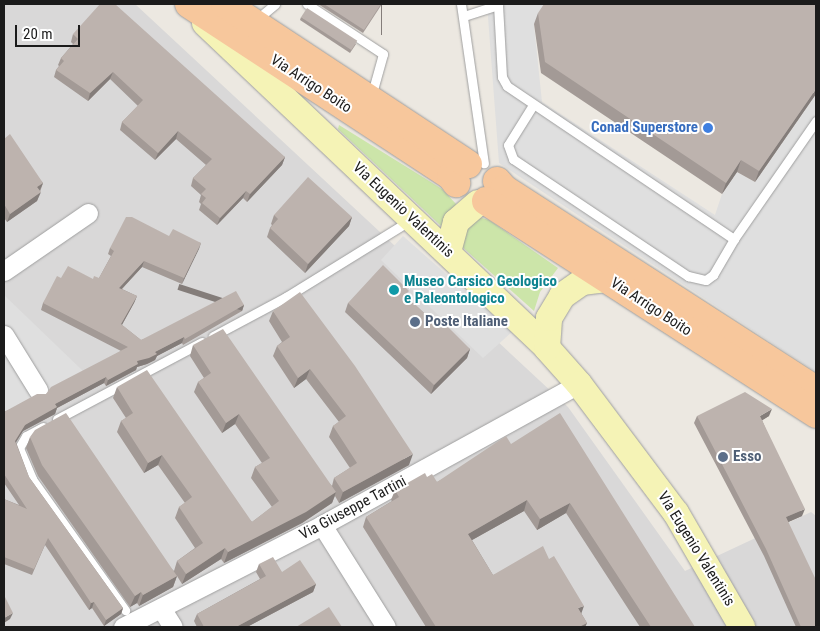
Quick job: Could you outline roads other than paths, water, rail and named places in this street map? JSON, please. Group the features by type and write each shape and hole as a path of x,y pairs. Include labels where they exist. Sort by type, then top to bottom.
{"main road":[{"name":"Via Eugenio Valentinis","path":"184,4 448,252 547,348 579,384 676,513 742,627"},
{"name":"Via Arrigo Boito","path":"189,4 451,176 504,189 717,320 811,384"},
{"name":"Via Arrigo Boito","path":"225,4 370,100 478,183 608,278 816,414"},
{"path":"448,252 456,222 478,183"},
{"path":"547,348 549,318 562,296 582,282 608,278"}],"street":[{"path":"4,271 88,213"},
{"path":"4,336 38,390"},
{"name":"Via Giuseppe Tartini","path":"124,618 161,608 322,525 579,384"},
{"path":"322,525 386,627"},
{"path":"161,608 173,627"}],"lane":[{"path":"253,22 275,4"},
{"path":"307,4 383,54 370,100"},
{"path":"461,4 464,16 478,183"},
{"path":"464,16 499,4 502,77 515,94 734,239"},
{"path":"533,105 508,145 513,159 688,276 706,280 713,275 734,239 816,121"},
{"path":"124,618 32,479 19,448 26,436 286,297 393,233 411,219"}],"place":[{"name":"Conad Superstore","path":"708,128"},
{"name":"Museo Carsico Geologico e Paleontologico","path":"394,290"},
{"name":"Poste Italiane","path":"415,322"},
{"name":"Esso","path":"723,457"}]}
